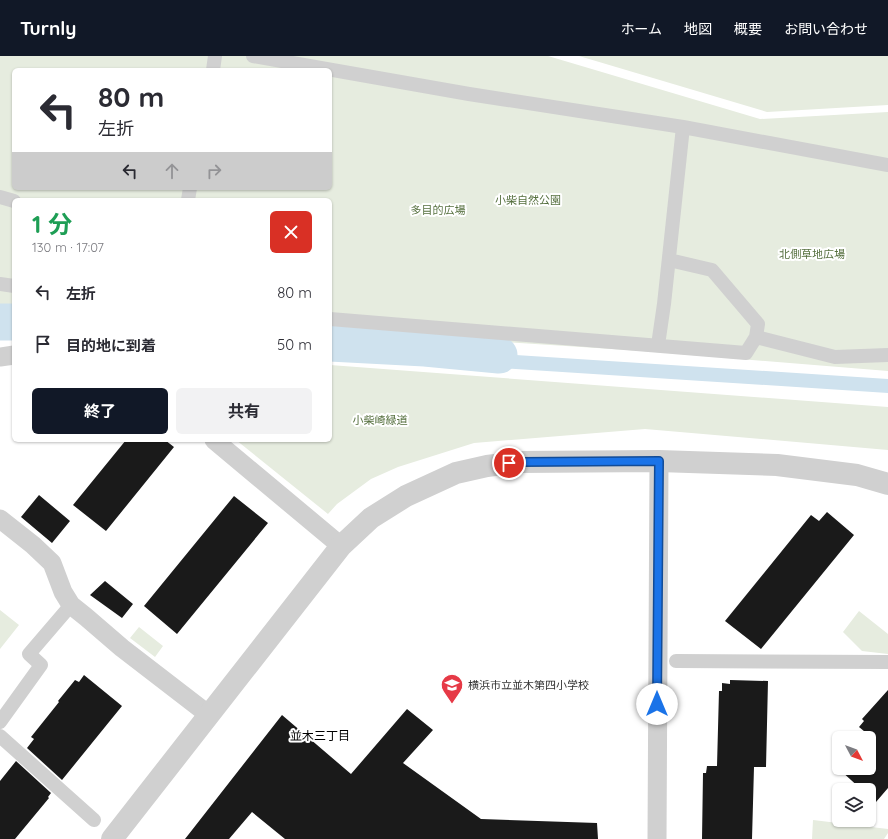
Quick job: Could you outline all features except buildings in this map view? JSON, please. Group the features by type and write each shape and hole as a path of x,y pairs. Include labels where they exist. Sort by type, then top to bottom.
{"street":[{"path":"213,68 216,56"},
{"path":"253,56 322,68"},
{"path":"332,70 477,95 683,127 888,165"},
{"path":"658,345 664,304 683,127"},
{"path":"0,197 12,201"},
{"path":"332,319 746,353 756,337 758,324 712,270 669,260"},
{"path":"0,284 12,286"},
{"path":"756,337 835,357 888,355"},
{"path":"0,356 12,354"},
{"path":"216,442 341,546"},
{"path":"657,839 659,461"},
{"path":"112,839 341,546 371,518 406,496 456,473 487,466 520,462 659,461 777,466 857,475 888,484"},
{"path":"0,519 52,563 63,592 70,605 122,648 209,715"},
{"path":"0,722 41,665 29,654 70,605"},
{"path":"676,660 888,662"},
{"path":"0,736 94,820"}],"green space":[{"name":"小柴自然公園","path":"0,56 548,56 760,119 888,112 888,371 643,351 332,331 332,198 12,198 12,311 0,311"},
{"path":"579,56 888,56 888,105 767,112"},
{"name":"小柴崎緑道","path":"332,365 888,407 888,450 645,429 474,443 398,467 371,479 337,504 328,514 238,442 332,442"},
{"path":"0,610 19,625 0,649"},
{"path":"859,611 888,634 888,654 862,651 843,632"},
{"path":"139,627 163,646 155,657 130,638"},
{"path":"813,820 832,822 832,827 871,827 888,829 888,833 884,839 812,839"}],"water":[{"path":"0,322 12,323 12,336 0,336"},
{"path":"332,343 888,379 888,393 332,357"}],"waterway":[{"path":"0,322 12,322"},
{"path":"332,343 425,348 499,355"}],"place":[{"name":"横浜市立並木第四小学校","path":"452,704"}],"district":[{"name":"並木三丁目","path":"320,736"}],"route":[{"path":"509,463 659,461 657,704"}],"park label":[{"name":"多目的広場","path":"438,210"},
{"name":"北側草地広場","path":"812,254"}]}
